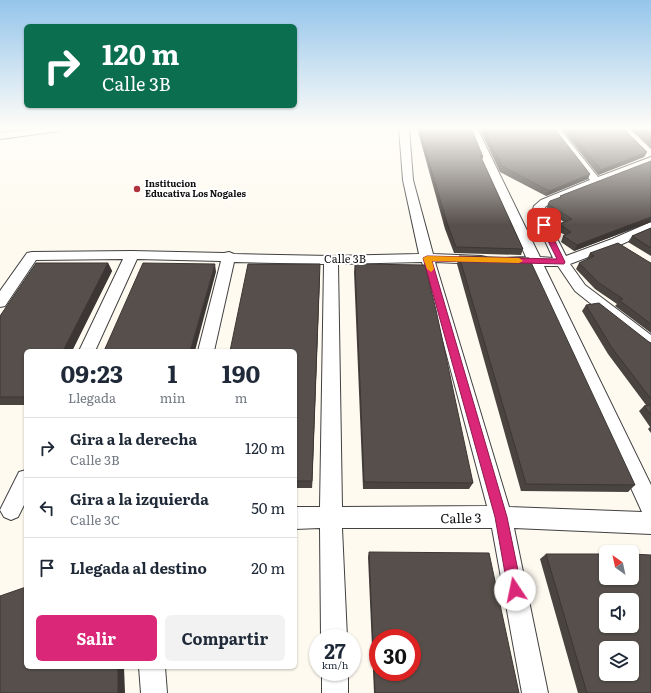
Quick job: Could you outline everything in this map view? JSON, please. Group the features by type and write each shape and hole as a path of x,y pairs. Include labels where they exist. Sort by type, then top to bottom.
{"street":[{"path":"406,160 408,180 427,258 501,517 536,693"},
{"path":"487,160 651,508"},
{"path":"580,160 596,181"},
{"path":"640,160 596,181 545,202 540,206 538,213 562,262 580,288 651,343"},
{"name":"Calle 3B","path":"0,302 32,256 229,256 331,260 427,258 562,262 616,242 651,226"},
{"path":"616,242 627,250"},
{"path":"88,349 132,255"},
{"path":"206,349 229,256"},
{"path":"331,260 331,519 334,629"},
{"path":"12,511 24,484"},
{"name":"Calle 3","path":"297,518 501,517 651,523"},
{"path":"152,669 154,693"},
{"path":"335,681 335,693"}],"building":[{"path":"429,160 482,160 523,249 456,247 447,223"},
{"path":"499,160 579,160 590,174 549,191 502,166"},
{"path":"593,160 626,160 601,170"},
{"path":"651,161 651,217 577,245 563,236 571,232 559,224 572,219 548,204 550,201"},
{"path":"651,228 651,248 632,236"},
{"path":"618,243 651,263 651,324 619,300 623,299 599,283 579,263 594,256 590,253"},
{"path":"459,256 529,258 635,485 526,484"},
{"path":"36,263 108,263 64,349 24,349 24,397 0,397 0,316"},
{"path":"143,263 215,264 191,349 105,349"},
{"path":"248,264 320,264 312,481 297,481 297,349 230,349"},
{"path":"355,264 425,265 473,483 364,482"},
{"path":"599,303 651,343 651,399 612,348 586,305"},
{"path":"651,405 651,415 644,406"},
{"path":"369,552 489,553 519,693 375,693 374,681 421,681 421,629 372,629"},
{"path":"546,554 599,554 599,585 639,585 639,554 651,555 651,693 587,693"},
{"path":"24,588 24,669 118,669 118,693 0,693 0,596"}],"slow traffic":[{"path":"431,269 427,258 519,261"}],"place":[{"name":"Institucion Educativa Los Nogales","path":"137,189"}],"route":[{"path":"515,590 501,517 427,258 562,262 544,225"}]}
